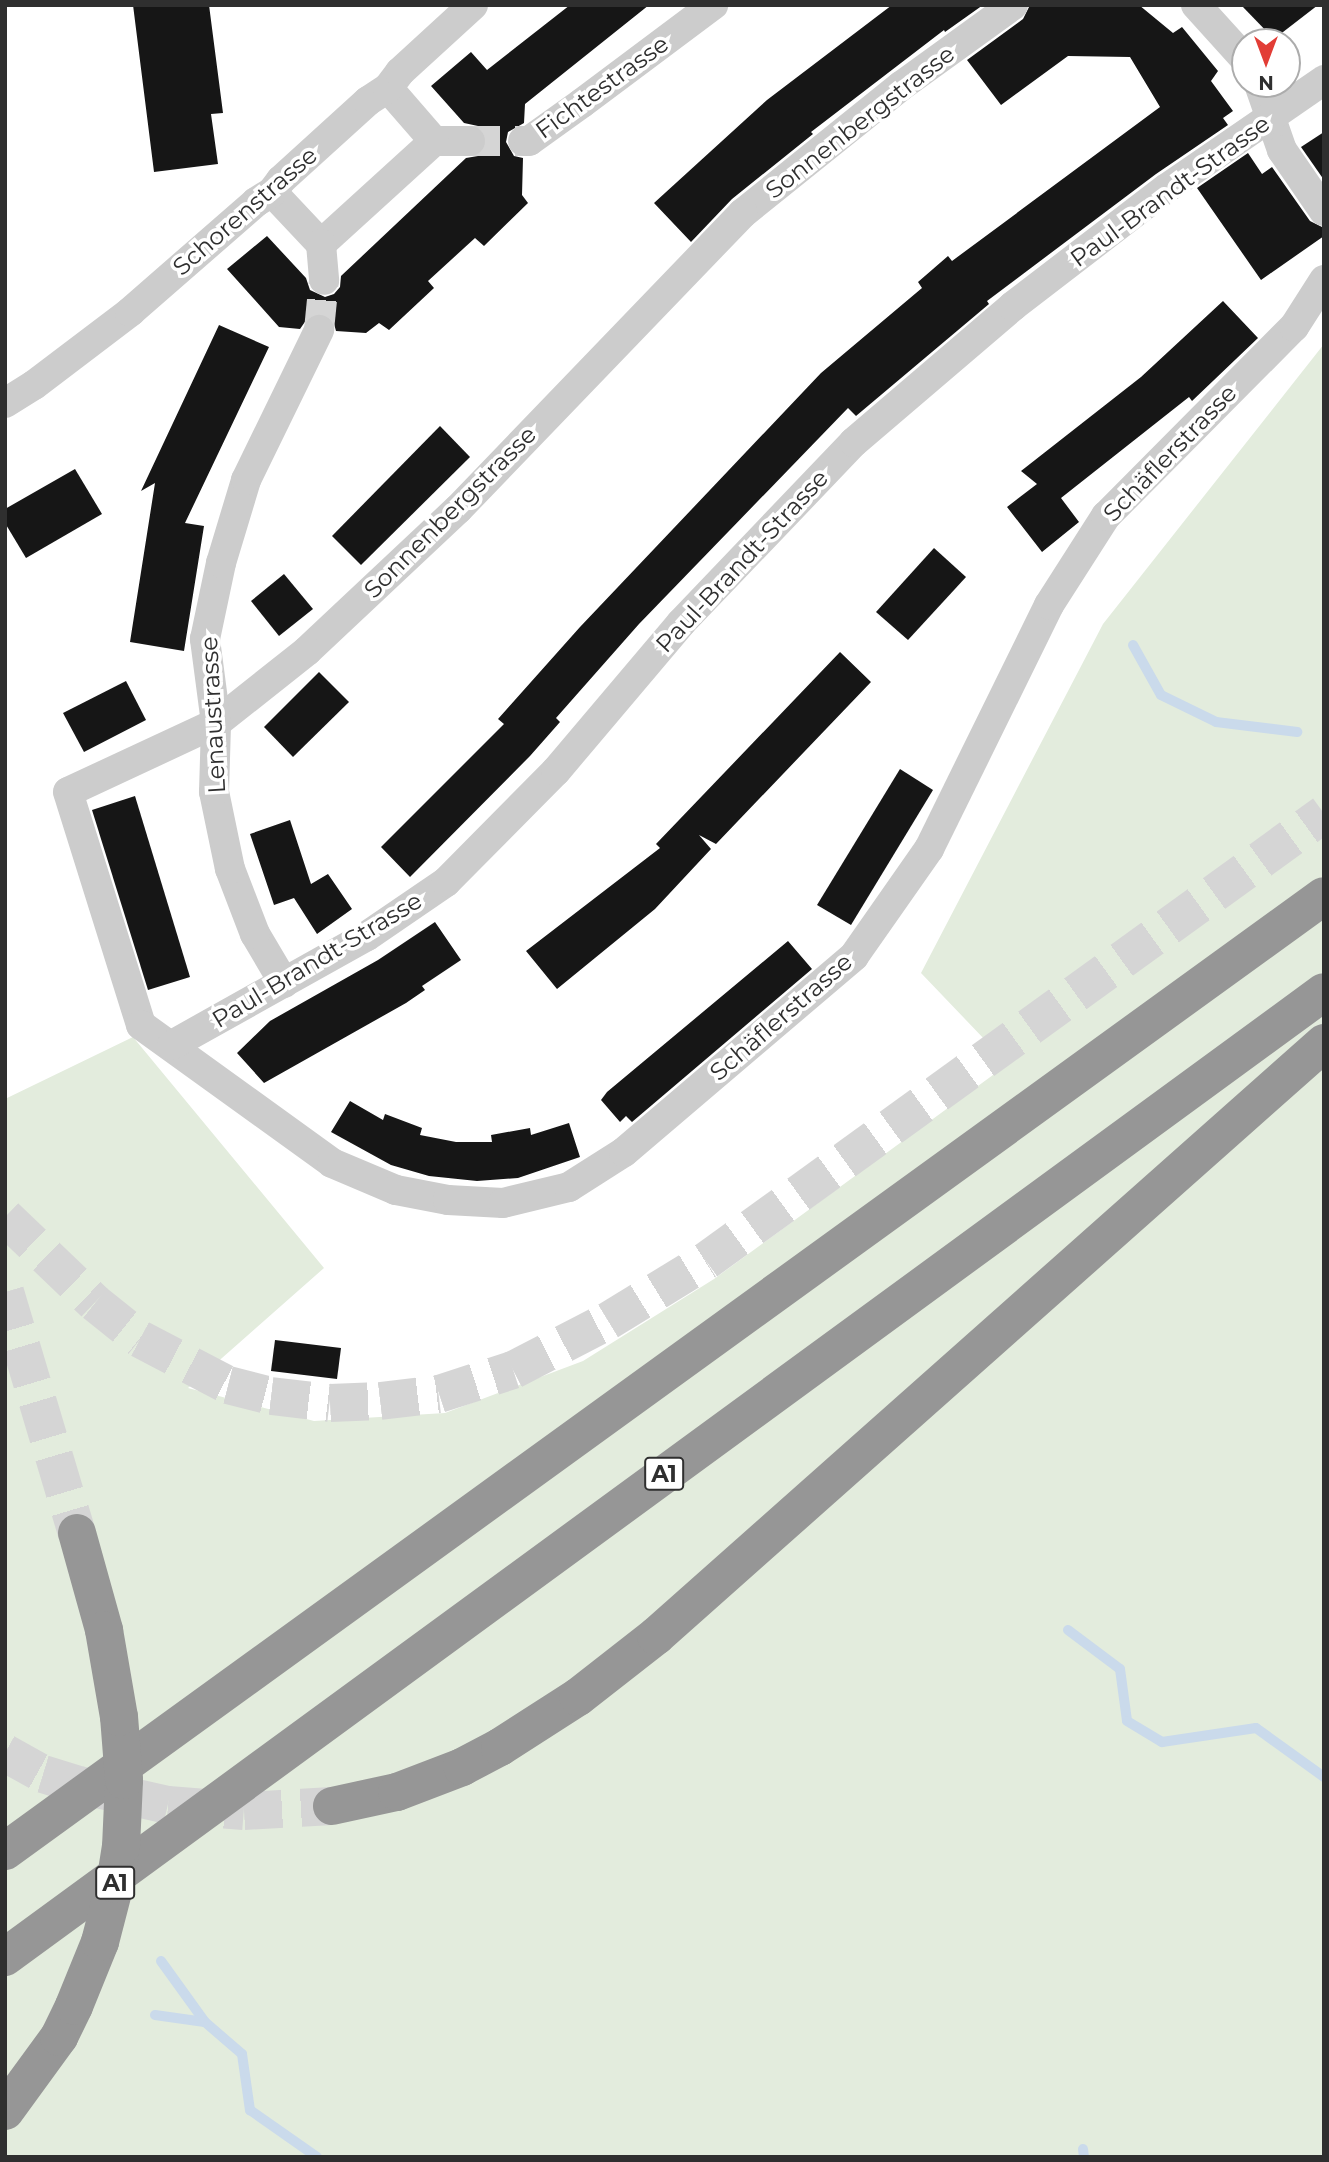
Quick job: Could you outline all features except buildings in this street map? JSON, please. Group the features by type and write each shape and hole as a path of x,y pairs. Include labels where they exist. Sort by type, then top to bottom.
{"highway":[{"path":"5,1850 1324,896"},
{"name":"A1","path":"5,1957 1324,992"},
{"path":"332,1806 397,1792 462,1767 500,1748 578,1698 656,1636 1324,1043"},
{"name":"A1","path":"5,2111 59,2037 74,2006 100,1942 115,1884 121,1847 124,1780 119,1717 104,1630 76,1533"}],"street":[{"name":"Schorenstrasse","path":"5,402 34,385 130,312 256,202 272,192 368,101 388,88 400,72 472,5"},
{"name":"Fichtestrasse","path":"523,141 529,141 713,5"},
{"name":"Sonnenbergstrasse","path":"172,1045 141,1025 68,792 216,723 307,650 458,509 743,213 901,86 1013,5"},
{"path":"1196,5 1231,44"},
{"name":"Paul-Brandt-Strasse","path":"172,1045 367,936 446,882 556,771 681,623 854,442 1024,298 1167,188 1324,80"},
{"path":"388,88 434,141"},
{"path":"1264,98 1282,150 1324,211"},
{"path":"321,244 434,141 470,141"},
{"path":"272,192 321,244 324,279"},
{"name":"Schäflerstrasse","path":"172,1045 332,1163 396,1190 448,1200 503,1203 569,1186 624,1152 853,956 929,849 1049,605 1106,516 1294,327 1324,280"},
{"name":"Lenaustrasse","path":"284,983 256,933 230,869 214,792 216,723 205,639 221,563 246,480 319,330"}],"green space":[{"path":"1324,344 1324,2157 5,2157 5,1099 133,1037 324,1268 188,1388 314,1421 445,1413 583,1361 714,1279 1008,1064 921,973 1103,624"}],"waterway":[{"path":"1133,645 1161,695 1216,722 1297,732"},
{"path":"1068,1630 1120,1669 1127,1721 1162,1742 1256,1728 1324,1777"},
{"path":"161,1961 205,2022"},
{"path":"155,2015 205,2022 242,2054 250,2110 317,2157"},
{"path":"1083,2149 1084,2157"}],"tunnel":[{"path":"470,141 523,141"},
{"path":"319,330 324,280"},
{"path":"5,1217 95,1303 140,1339 228,1385 271,1396 330,1403 380,1401 439,1394 513,1370 608,1321 706,1261 1324,814"},
{"path":"5,1292 77,1533"},
{"path":"5,1753 43,1774 168,1805 244,1811 332,1806"}]}
